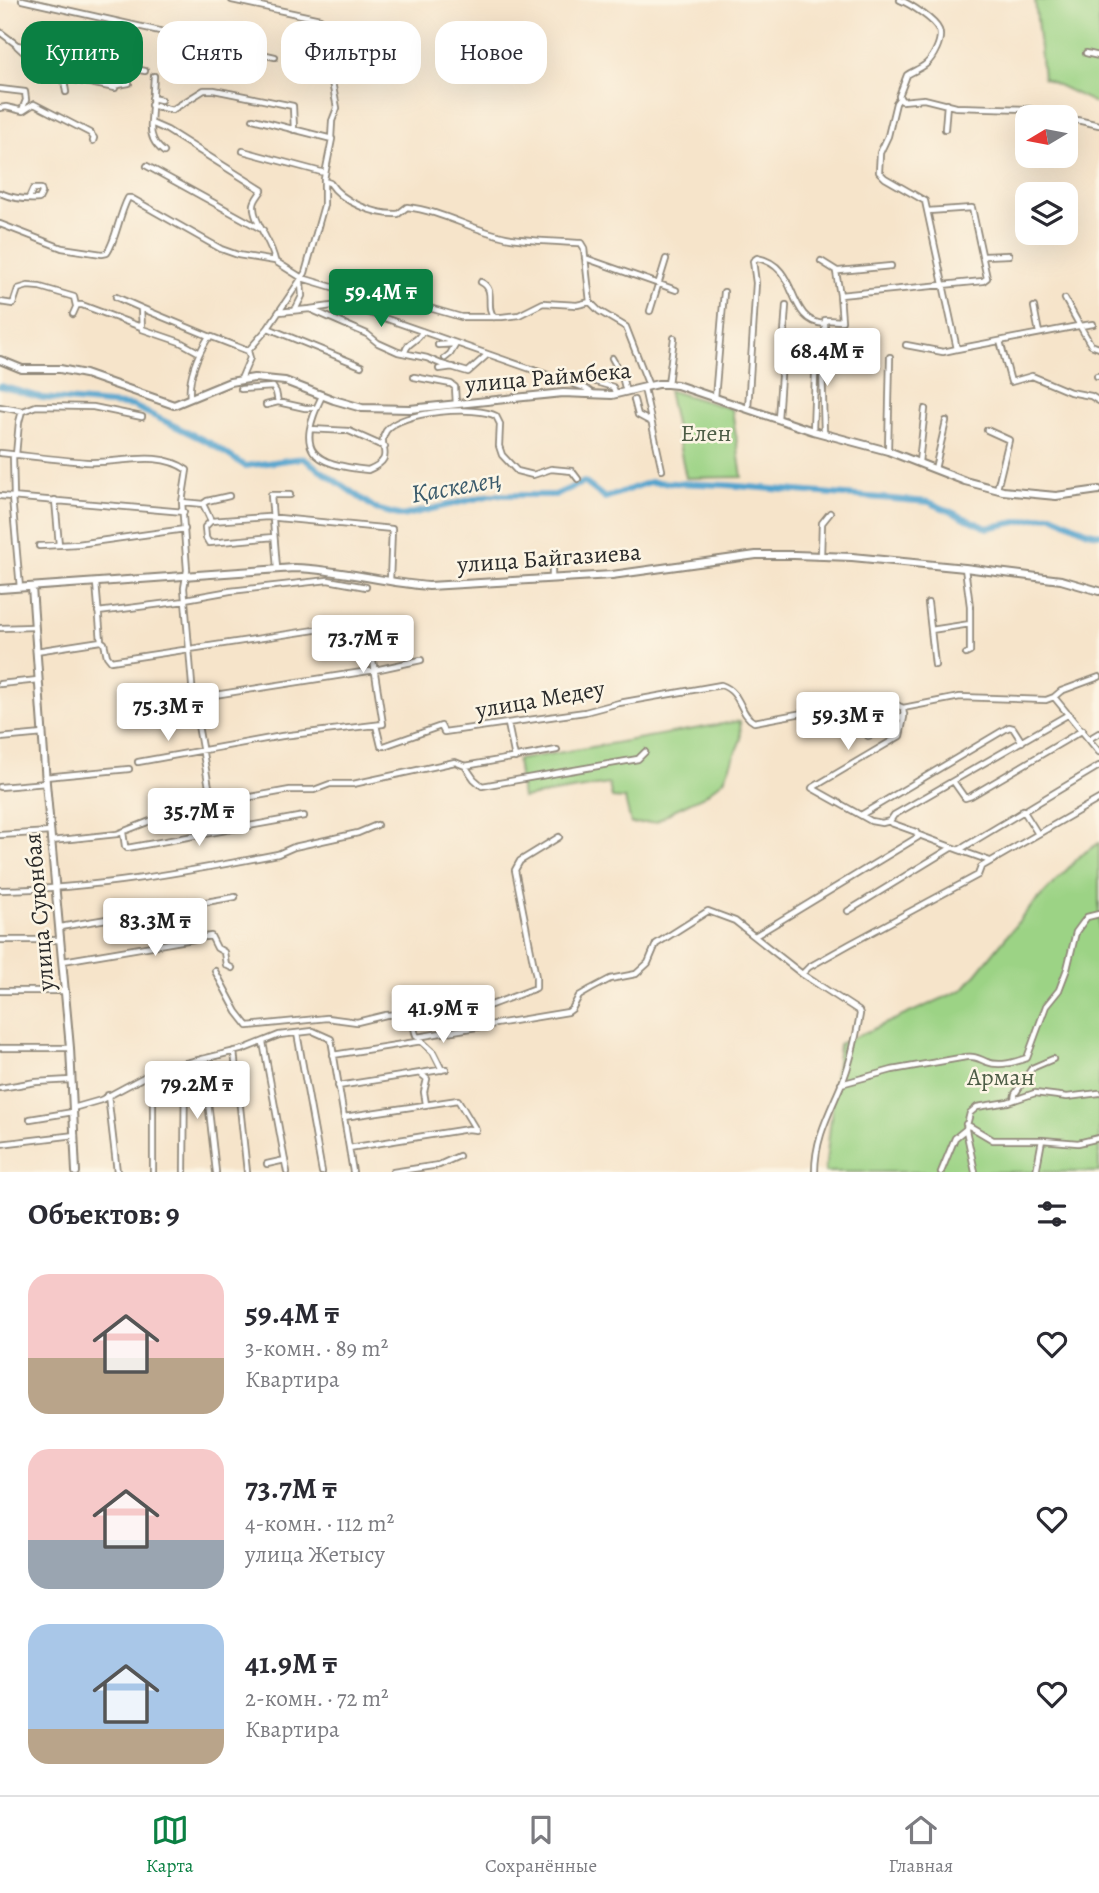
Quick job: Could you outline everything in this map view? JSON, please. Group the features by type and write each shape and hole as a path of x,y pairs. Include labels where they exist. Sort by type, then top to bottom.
{"street":[{"path":"22,0 48,3 275,57"},
{"path":"232,0 320,20 337,108 337,114 332,121 325,173 324,205 301,280 268,328 248,351"},
{"path":"901,0 918,9 937,25 940,35 936,50 927,63 907,75 880,153 879,172 925,201 957,349"},
{"path":"0,32 21,49"},
{"path":"17,45 145,71"},
{"path":"1086,53 1099,56"},
{"path":"154,76 151,105 153,138 164,152"},
{"path":"65,84 66,92"},
{"path":"92,84 116,88"},
{"path":"108,88 125,84"},
{"path":"0,89 25,93 26,100 21,111"},
{"path":"151,105 172,110 204,89 214,90 293,106 294,130"},
{"path":"0,96 7,90"},
{"path":"152,98 161,100"},
{"path":"899,99 904,102 924,99 956,107 1028,109 1099,125"},
{"path":"0,108 21,111 34,104 90,133 93,141"},
{"path":"945,129 947,104"},
{"path":"253,119 331,139"},
{"path":"151,122 262,190 254,205 275,261"},
{"path":"243,151 325,173"},
{"path":"147,166 263,230"},
{"path":"324,181 330,183 342,197 381,212 393,214 407,207 416,208 509,237 581,243 584,248 590,302 598,311 626,327 647,387 662,470"},
{"path":"0,193 18,200 29,198"},
{"path":"0,224 52,245 102,254 107,253 110,248 121,214 128,198 131,198 221,249 238,255 275,261 301,280 390,303 433,309 461,317 495,318 519,315 543,303 578,305 590,302"},
{"path":"839,295 983,281 988,278 972,208 928,211"},
{"path":"984,257 1009,255"},
{"path":"748,409 756,283 753,261 757,257 765,259 781,269 803,313 813,322 825,324"},
{"path":"585,258 676,290"},
{"path":"650,311 666,259"},
{"path":"821,261 838,271 891,266"},
{"path":"824,433 821,375 825,355 825,320 842,321 838,271"},
{"path":"294,311 302,296 301,280"},
{"path":"481,282 489,290 490,312 495,318"},
{"path":"0,302 13,304 18,289 28,286 74,297 76,306 73,314"},
{"path":"715,399 724,292"},
{"path":"116,297 248,351"},
{"path":"1065,299 1091,345 1099,348"},
{"path":"76,306 82,305 141,327 200,353"},
{"path":"778,420 786,305"},
{"path":"278,313 350,306 585,388 593,394"},
{"path":"1034,307 1039,333"},
{"path":"141,308 141,327"},
{"path":"310,309 356,329 398,352 408,356 421,356"},
{"path":"906,345 943,352 1093,324"},
{"path":"268,328 361,366"},
{"path":"405,352 422,331"},
{"path":"190,398 190,386 200,353 208,338 212,337"},
{"path":"668,384 674,338"},
{"path":"1000,341 1011,382 1032,376 1099,401"},
{"path":"438,345 456,344"},
{"path":"445,358 456,344"},
{"path":"813,430 816,345"},
{"path":"241,379 250,358 248,351"},
{"path":"398,352 470,371 487,355"},
{"path":"888,451 890,357"},
{"path":"612,358 622,376 626,393"},
{"name":"улица Раймбека","path":"0,360 22,369 60,369 85,374 174,405 209,389 241,379 270,378 285,381 362,408 410,409 563,393 616,395 647,387 677,385 778,420 888,451 965,481 997,489 1042,496 1099,490"},
{"path":"815,366 821,375"},
{"path":"439,369 453,367"},
{"path":"414,377 455,387 456,405"},
{"path":"589,380 612,387 616,395"},
{"path":"241,389 273,387 278,402"},
{"path":"323,395 309,438 315,455 331,462 368,470 384,461 384,437 389,428 413,416 488,412 496,416 500,424 499,446 502,455 517,471 533,475 551,469 572,471 576,472 578,480"},
{"path":"634,400 638,415 652,422"},
{"path":"266,405 278,402 317,408"},
{"path":"0,407 23,411 36,406 93,407 142,417"},
{"path":"919,462 925,409"},
{"path":"20,588 13,497 15,455 23,411"},
{"path":"935,469 946,421"},
{"path":"310,429 349,431 385,447"},
{"path":"987,430 1009,440 997,489"},
{"path":"0,453 90,462 149,459 183,467 187,473 182,502 185,529 184,588 193,697 212,804"},
{"path":"277,568 271,495 290,495"},
{"path":"0,496 184,512"},
{"path":"182,502 203,504 229,496"},
{"path":"55,500 59,545"},
{"path":"203,504 211,521"},
{"path":"821,556 822,523 830,513"},
{"path":"274,537 209,543 205,527 211,521 271,517 392,529 390,581"},
{"path":"38,547 185,529"},
{"name":"улица Байгазиева","path":"0,589 277,568 317,568 429,586 658,570 756,555 852,557 965,568 1061,580 1099,591"},
{"path":"965,568 970,624 970,652 966,654"},
{"path":"552,569 552,578"},
{"path":"98,612 243,589 328,580 366,587"},
{"path":"96,583 101,641 109,659 113,661 367,622 383,724 292,735 138,762"},
{"name":"улица Суюнбая","path":"32,587 63,961 75,1135 75,1172"},
{"path":"928,603 935,665"},
{"path":"931,630 970,624"},
{"path":"0,628 34,627"},
{"path":"36,651 101,641"},
{"path":"125,709 375,670 421,660"},
{"path":"868,736 887,730 904,711 960,697 1046,700 1061,691 1099,677"},
{"path":"0,684 38,680"},
{"name":"улица Медеу","path":"376,725 381,746 441,726 444,732 508,724 585,712 712,686 724,686 731,691 752,722 883,698 904,711"},
{"path":"1054,697 1099,752"},
{"path":"904,711 900,736 812,788 876,823 890,821 991,862"},
{"path":"890,821 894,815 1069,714"},
{"path":"508,724 515,758"},
{"path":"861,815 1009,727 1013,728 1022,742"},
{"path":"953,781 961,795 965,798 971,796 1083,730"},
{"path":"1089,739 1099,733"},
{"path":"0,738 43,734"},
{"path":"465,766 557,750"},
{"path":"51,841 100,837 123,832 163,816 212,804 290,790 314,790 330,783 353,784 457,761 465,766 482,786 638,758 645,752"},
{"path":"959,850 1099,766"},
{"path":"0,787 129,769"},
{"path":"802,974 809,967 978,874 981,867 1099,799"},
{"path":"1023,810 1038,834"},
{"path":"123,832 127,848 304,816"},
{"path":"0,890 56,889 110,883 253,859 358,833 377,825"},
{"path":"0,835 51,832"},
{"path":"755,936 919,835"},
{"path":"215,971 237,1012 248,1026 327,1018 357,1022 386,1015 467,1014 536,988 515,870 520,861 559,837"},
{"path":"848,911 951,848"},
{"path":"60,927 235,897"},
{"path":"333,1055 568,1012 579,996 610,979 636,974 648,963 656,944 704,912 715,912 729,918 802,974 859,1011 841,1084 818,1137 815,1172"},
{"path":"1031,1070 1027,1058 1046,1006 1059,989 1067,969 1076,932 1087,917 1099,914"},
{"path":"63,961 211,936 215,946 224,952 226,965 232,968"},
{"path":"0,940 61,940"},
{"path":"0,991 65,991"},
{"path":"414,1025 415,1016 419,1013"},
{"path":"338,1086 444,1070 404,1014"},
{"path":"30,1119 73,1110 101,1100 153,1073 234,1051 279,1035 313,1031 329,1038 353,1172"},
{"path":"297,1033 322,1172"},
{"path":"263,1042 287,1172"},
{"path":"0,1048 69,1048"},
{"path":"234,1051 247,1172"},
{"path":"841,1084 892,1070 966,1057 978,1057 987,1062 1002,1064 1027,1058"},
{"path":"201,1059 216,1172"},
{"path":"1014,1100 1031,1070 1053,1059"},
{"path":"184,1172 186,1063"},
{"path":"153,1073 153,1172"},
{"path":"420,1073 427,1079 424,1091 426,1104"},
{"path":"0,1088 71,1080"},
{"path":"941,1172 956,1138 966,1126 970,1113 978,1107 1035,1093 1067,1097 1099,1093"},
{"path":"108,1096 117,1172"},
{"path":"344,1117 458,1100 476,1130 468,1129 349,1148"},
{"path":"966,1126 993,1140 1079,1143 1099,1138"},
{"path":"966,1126 975,1172"},
{"path":"0,1144 75,1135"},
{"path":"1036,1172 1042,1140"},
{"path":"274,1162 284,1154"},
{"path":"393,1172 439,1165 459,1156"},
{"path":"267,1164 285,1160"}],"green space":[{"path":"1035,0 1099,0 1099,105 1043,78"},
{"name":"Елен","path":"668,390 732,409 742,477 686,478"},
{"path":"740,721 741,739 724,780 704,796 656,822 631,824 625,799 612,798 609,784 522,798 517,760"},
{"name":"Арман","path":"1099,843 1099,1172 825,1172 839,1044 964,989 1027,911 1082,854"}],"waterway":[{"name":"Қаскелең","path":"0,386 43,398 133,406 210,443 245,466 303,458 376,509 402,516 491,495 555,495 584,482 605,498 650,482 725,485 929,502 987,528 1052,515 1088,532 1099,534"}]}
